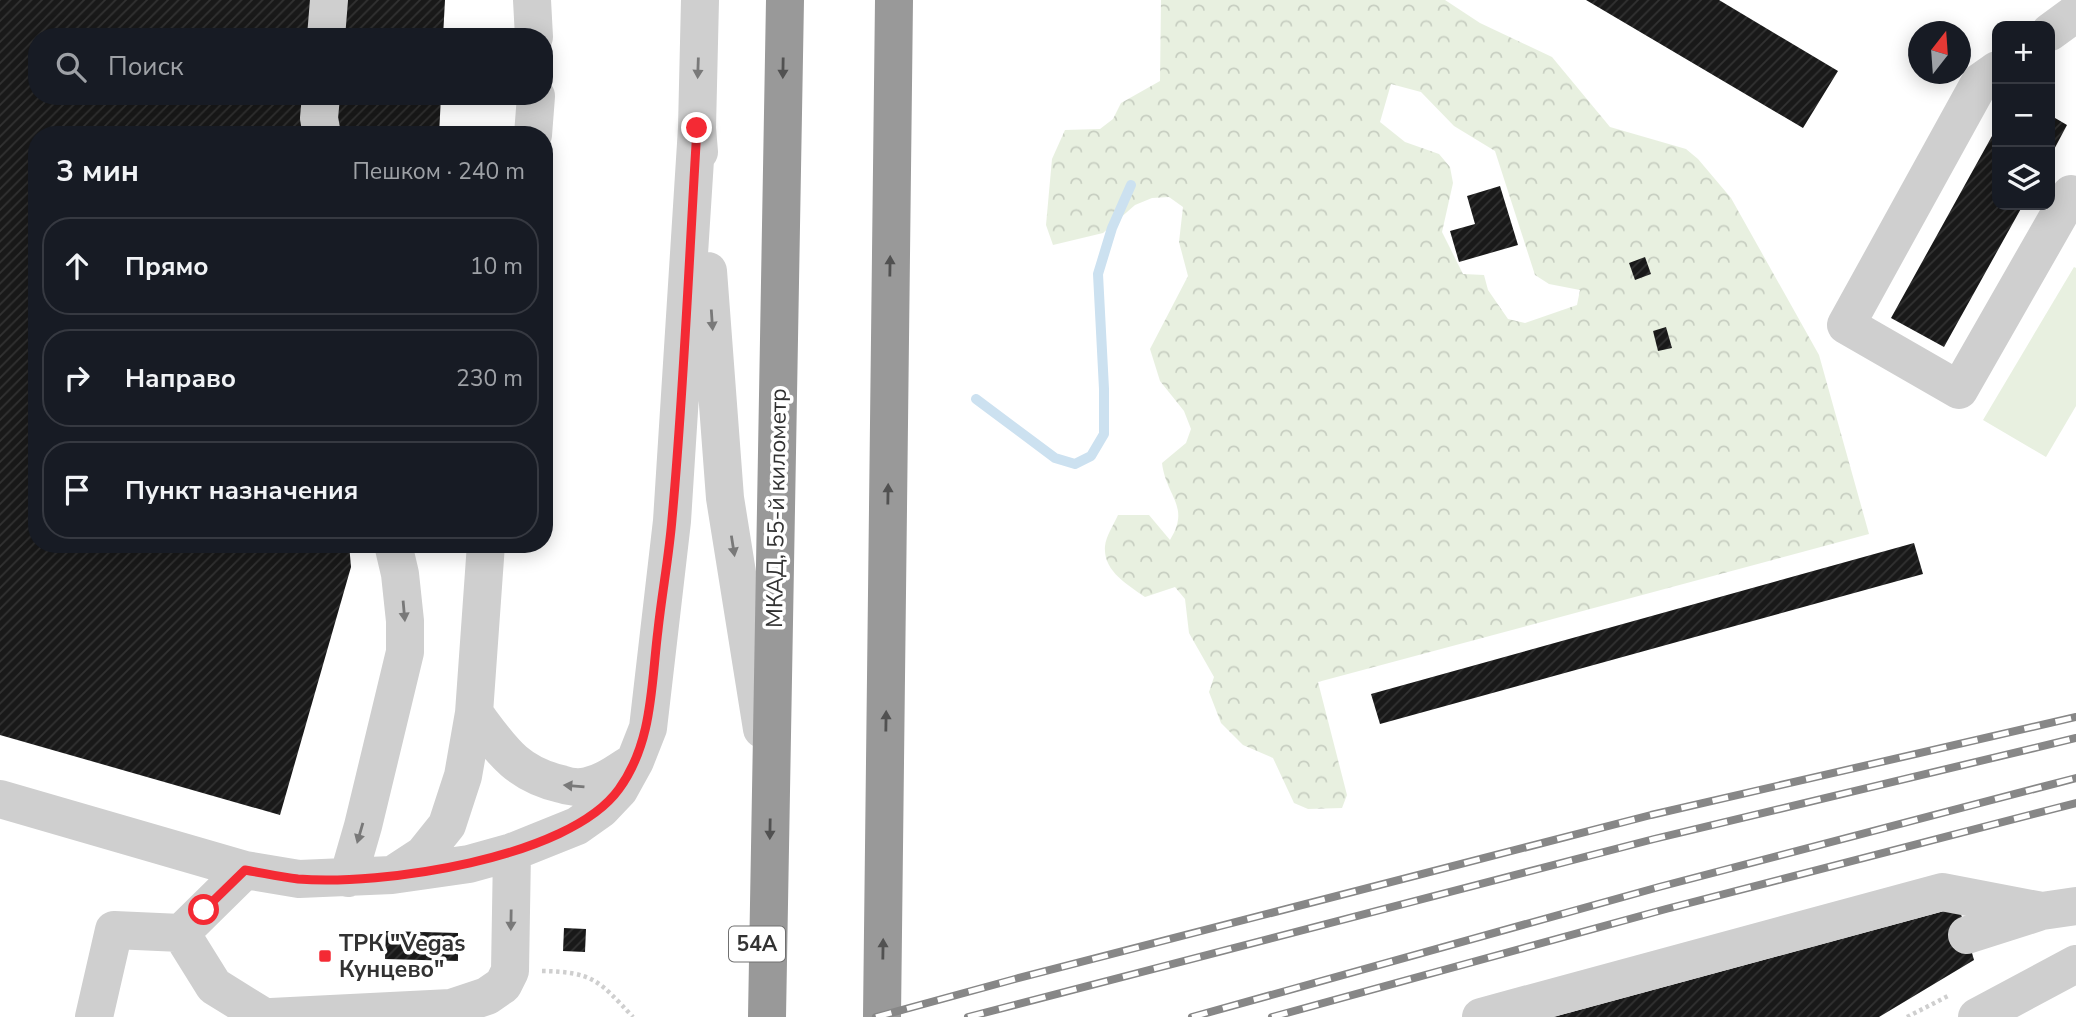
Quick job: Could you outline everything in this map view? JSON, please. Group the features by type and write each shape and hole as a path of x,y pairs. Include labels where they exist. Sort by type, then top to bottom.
{"highway":[{"name":"МКАД, 55-й километр","path":"768,1017 785,0"},
{"path":"882,1017 894,0"},
{"name":"54А","path":"745,1017 769,872"}],"street":[{"path":"326,28 328,0"},
{"path":"532,0 534,28"},
{"path":"0,799 245,870 299,879 392,875 469,864 512,852 577,826 601,809 619,790 635,761 648,728 672,521 697,128 700,0"},
{"path":"891,134 911,0"},
{"path":"2055,28 2076,13"},
{"path":"1992,74 1980,82 1846,325 1959,390 2071,194"},
{"path":"320,105 320,126"},
{"path":"534,126 535,105"},
{"path":"697,128 725,498 771,786"},
{"path":"348,878 405,653 405,621 395,553"},
{"path":"392,875 423,855 447,825 463,776 474,713 485,553"},
{"path":"474,713 502,751 526,772 550,782 586,787 607,779 635,761"},
{"path":"271,1017 451,1008 487,996 503,985 510,971 512,852"},
{"path":"94,1017 114,930 181,933 245,870"},
{"path":"1481,1017 1942,892 2059,909"},
{"path":"1967,935 2059,909"},
{"path":"181,933 214,986 264,1017"},
{"path":"1977,1017 2076,964"}],"path":[{"path":"510,971 574,972 602,984 633,1017"}],"green space":[{"path":"1161,0 1445,0 1480,23 1552,57 1610,127 1686,149 1731,198 1819,355 1869,534 1318,682 1347,795 1342,808 1308,809 1294,803 1273,758 1243,745 1221,723 1209,692 1214,677 1189,633 1185,599 1175,587 1145,597 1112,570 1105,555 1107,538 1118,515 1149,515 1170,540 1176,528 1178,510 1162,463 1186,443 1191,429 1184,411 1160,381 1150,349 1188,276 1179,242 1183,207 1169,197 1152,198 1135,205 1103,233 1053,245 1046,225 1052,159 1065,130 1100,129 1113,119 1121,103 1160,81","holes":["1391,84 1421,92 1454,126 1495,151 1535,275 1549,284 1580,290 1577,305 1525,323 1508,319 1488,290 1484,275 1463,274 1442,232 1453,183 1450,167 1439,154 1405,142 1380,122"]},
{"path":"2074,267 2076,406 2046,457 1983,420"}],"building":[{"path":"0,0 445,0 443,28 28,28 28,105 441,105 439,126 28,126 28,553 350,553 351,567 280,815 0,735"},
{"path":"1586,0 1719,0 1838,71 1803,128"},
{"path":"2055,118 2067,125 2055,148"},
{"path":"1992,136 1992,210 2020,210 1944,347 1891,318"},
{"path":"1500,186 1518,245 1459,262 1450,231 1475,224 1467,196"},
{"path":"1645,257 1651,274 1635,280 1629,263"},
{"path":"1666,327 1672,348 1658,351 1653,331"},
{"path":"1914,543 1923,574 1380,724 1371,694"},
{"path":"1959,907 1974,960 1879,1017 1553,1017"},
{"path":"564,928 586,929 585,952 563,951"},
{"path":"386,931 458,933 458,961 385,959"}],"waterway":[{"path":"976,399 1055,458 1075,464 1091,456 1104,434 1098,274 1112,228 1131,185"}],"railway":[{"path":"876,1017 1651,815 2076,717"},
{"path":"968,1017 1654,839 2076,738"},
{"path":"1192,1017 1659,887 2076,778"},
{"path":"1272,1017 1666,909 2076,803"}],"place":[{"name":"ТРК \"Vegas Кунцево\"","path":"325,956"}],"route":[{"path":"204,910 245,870 299,879 348,878 469,864 512,852 577,826 601,809 619,790 635,761 648,728 672,521 697,128"}]}
